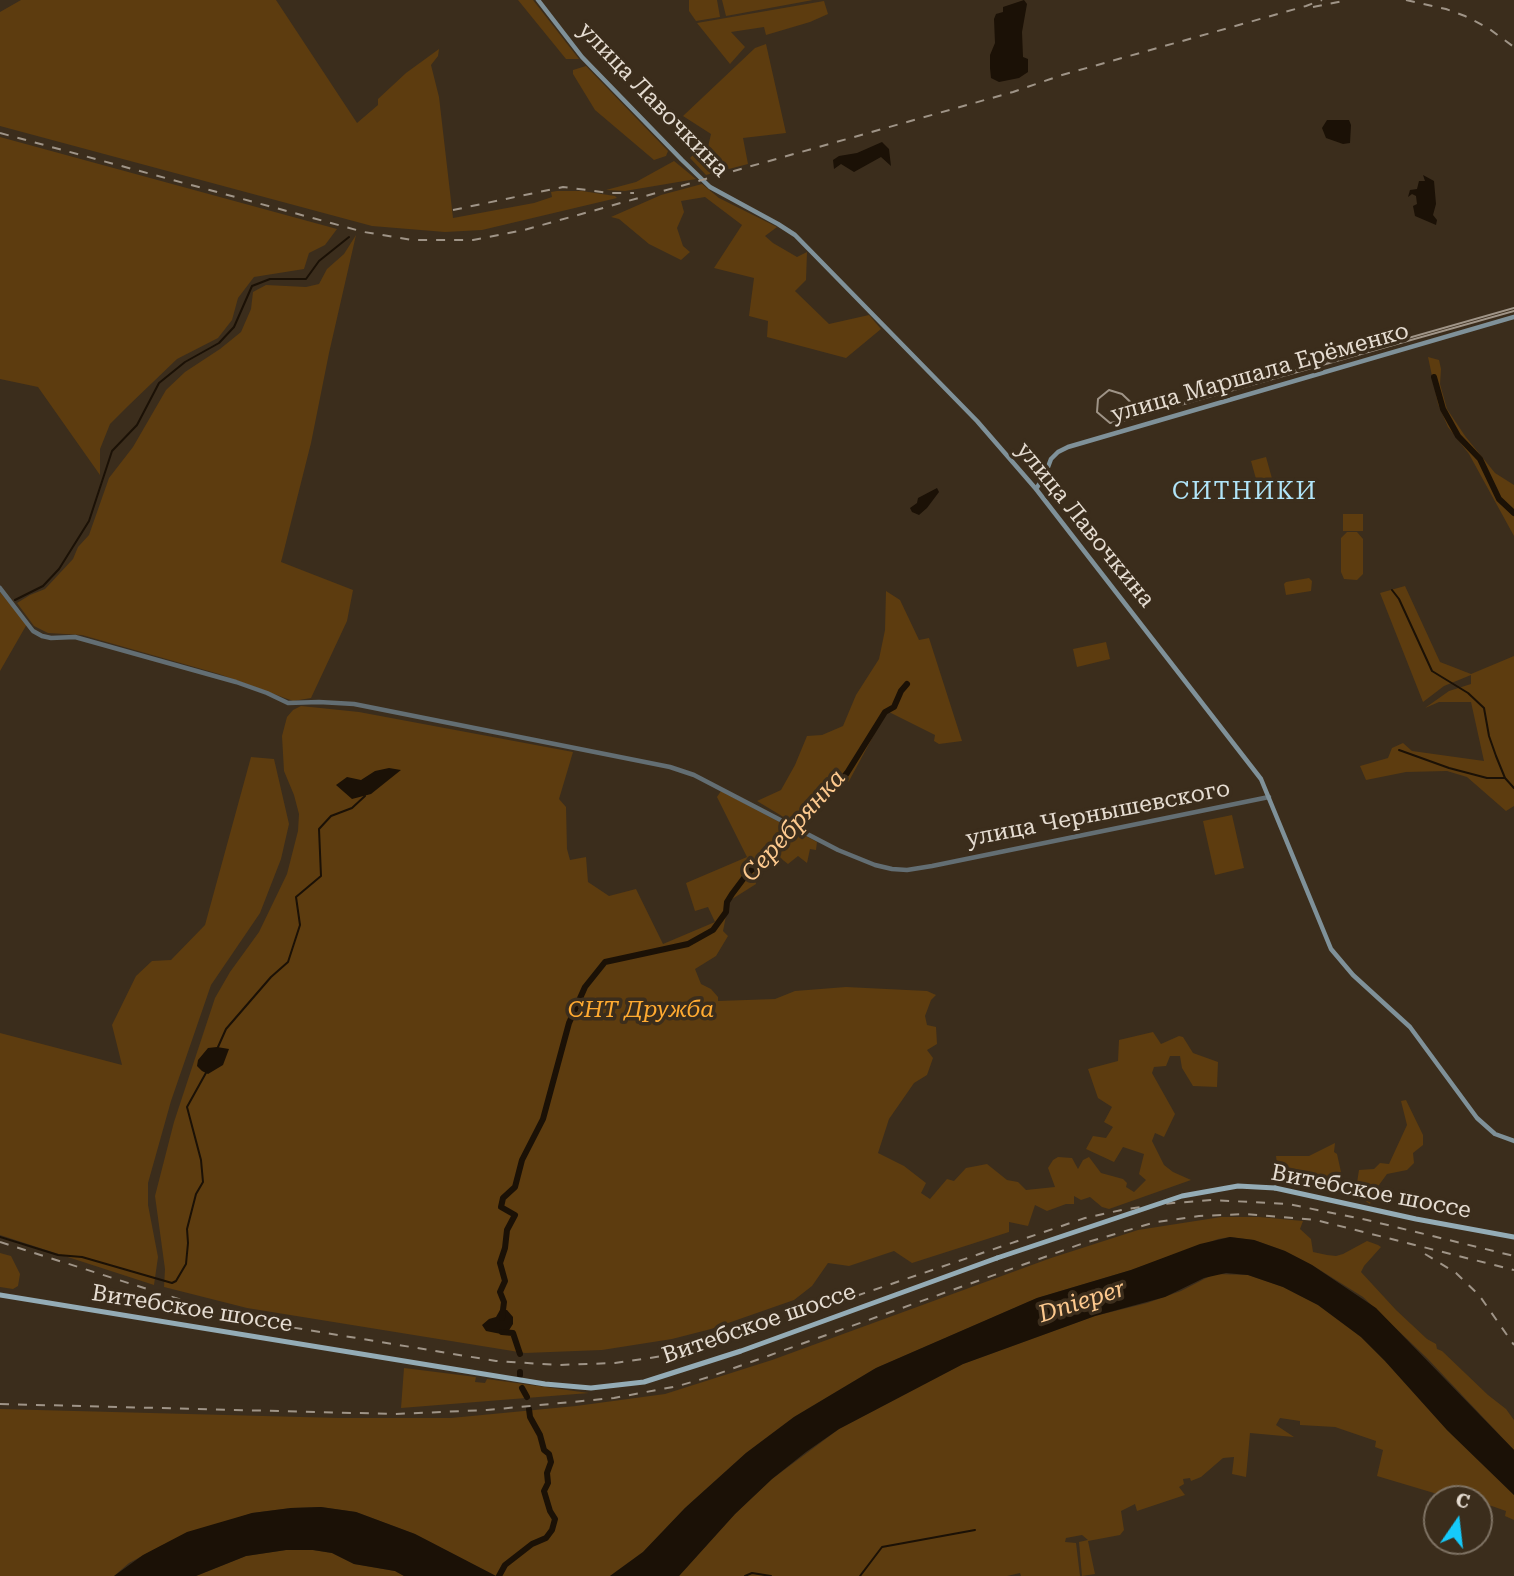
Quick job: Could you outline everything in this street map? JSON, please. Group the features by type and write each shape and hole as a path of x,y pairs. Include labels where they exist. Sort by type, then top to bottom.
{"main road":[{"name":"улица Лавочкина","path":"538,0 586,62 682,160 710,187 795,236 977,421 1036,489 1251,763 1270,796 1298,872 1331,949 1353,975 1410,1027 1477,1118 1495,1134 1514,1141"},
{"name":"улица Маршала Ерёменко","path":"1036,489 1051,459 1068,447 1514,317"},
{"name":"Витебское шоссе","path":"0,1295 545,1384 591,1388 644,1382 741,1351 997,1258 1182,1196 1238,1186 1275,1188 1514,1237"}],"street":[{"name":"улица Чернышевского","path":"0,589 33,631 42,636 75,637 236,682 288,704 354,704 670,767 694,775 807,834 874,865 907,870 932,866 1270,796"}],"green space":[{"path":"21,0 276,0 357,123 378,105 378,99 406,73 439,49 438,56 431,65 439,97 453,218 534,203 552,197 551,192 557,191 582,191 617,198 482,230 445,232 372,226 0,126 0,12"},
{"path":"518,0 533,0 579,59 566,59"},
{"path":"689,0 717,0 720,17 696,21 689,11"},
{"path":"722,0 813,0 726,16"},
{"path":"824,1 828,14 810,22 766,35 764,27 731,32 745,47 730,64 697,23"},
{"path":"766,44 786,133 743,138 748,164 706,175 690,158 702,146 708,147 711,134 683,116 755,48"},
{"path":"586,66 668,151 666,156 654,160 595,110 573,74 573,70"},
{"path":"0,137 337,229 325,245 309,253 304,269 254,277 238,298 232,320 218,338 177,359 110,424 100,449 100,475 38,387 0,379"},
{"path":"674,161 696,179 625,191 606,190 636,182"},
{"path":"702,184 719,198 777,227 765,236 773,243 797,257 807,252 806,280 795,291 829,324 869,315 881,329 846,358 767,337 768,321 749,316 754,278 714,268 742,225 705,197 681,201 684,212 677,228 683,246 690,252 681,260 649,244 619,219 611,217 661,195"},
{"path":"356,235 311,443 281,562 353,590 347,621 311,698 293,701 219,674 82,635 48,633 34,626 17,603 45,589 73,559 78,547 89,535 109,478 133,447 166,390 185,372 241,332 251,309 253,292 266,285 306,287 319,284 327,269 344,254"},
{"path":"1428,357 1439,360 1440,384 1447,409 1465,436 1495,473 1514,485 1514,536 1469,454 1448,427 1438,404"},
{"path":"1266,457 1273,482 1258,486 1251,461"},
{"path":"1343,514 1363,514 1363,531 1343,531"},
{"path":"1347,532 1357,532 1363,539 1363,574 1357,580 1344,579 1341,572 1341,538"},
{"path":"1309,578 1312,581 1311,591 1286,595 1286,582"},
{"path":"1405,586 1440,662 1471,674 1514,656 1514,806 1506,811 1467,777 1447,771 1406,772 1366,780 1360,766 1388,758 1392,748 1403,743 1412,751 1484,761 1471,702 1439,702 1425,708 1449,691 1471,684 1471,675 1444,686 1423,702 1380,593"},
{"path":"886,591 900,600 919,640 929,638 962,741 939,744 934,741 935,735 889,712 883,718 849,781 819,805 808,823 803,822 800,827 757,801 781,790 807,736 822,735 843,726 856,695 879,659 885,630"},
{"path":"0,592 27,624 0,671"},
{"path":"1106,642 1110,659 1077,667 1073,649"},
{"name":"СНТ Дружба","path":"301,706 359,712 573,752 559,799 566,807 567,849 570,860 586,857 588,882 609,896 636,889 663,944 715,922 708,907 695,911 686,883 747,857 717,797 721,791 817,842 816,850 810,849 807,863 798,856 788,864 774,853 754,870 756,884 729,901 723,931 728,936 716,956 695,969 701,984 711,989 718,1001 775,999 795,991 846,987 927,991 936,995 931,1000 925,1016 927,1025 936,1027 937,1044 927,1050 933,1058 927,1075 914,1083 889,1119 878,1153 904,1166 926,1183 921,1193 930,1199 947,1179 954,1181 966,1168 987,1164 1007,1180 1018,1182 1026,1190 1055,1187 1048,1168 1058,1157 1072,1158 1078,1169 1083,1160 1089,1157 1101,1173 1123,1179 1127,1183 1126,1187 1134,1192 1146,1180 1139,1174 1144,1154 1123,1147 1114,1162 1086,1149 1093,1136 1106,1138 1113,1127 1104,1122 1112,1107 1098,1098 1088,1069 1118,1061 1119,1040 1153,1032 1161,1044 1179,1036 1183,1037 1193,1053 1218,1062 1217,1087 1193,1086 1182,1068 1180,1056 1170,1056 1166,1066 1154,1067 1152,1073 1175,1114 1164,1137 1155,1133 1152,1141 1164,1165 1191,1180 1109,1209 1090,1197 1081,1200 1074,1196 1074,1204 1047,1211 1035,1205 1028,1226 1009,1222 1009,1232 912,1263 894,1251 849,1266 828,1263 812,1286 794,1300 711,1329 672,1339 602,1350 525,1353 247,1308 164,1287 165,1269 155,1196 174,1122 215,998 259,932 287,874 298,831 299,814 284,771 282,736 287,717"},
{"path":"251,757 274,759 289,824 281,859 260,913 211,985 171,1101 148,1183 148,1205 158,1257 154,1285 0,1235 0,1033 122,1065 112,1025 136,976 152,961 171,960 205,925"},
{"path":"1232,815 1244,868 1215,875 1203,821"},
{"path":"1406,1100 1423,1135 1423,1145 1413,1153 1414,1163 1407,1170 1387,1174 1376,1189 1370,1204 1352,1192 1356,1189 1359,1170 1374,1169 1380,1163 1389,1164 1407,1125 1401,1101"},
{"path":"1335,1143 1334,1152 1337,1154 1341,1172 1327,1178 1329,1186 1336,1189 1299,1184 1298,1171 1278,1171 1276,1156 1309,1156"},
{"path":"1221,1217 1303,1221 1300,1229 1311,1239 1313,1252 1327,1255 1343,1254 1367,1241 1381,1247 1361,1272 1396,1310 1436,1344 1437,1349 1506,1409 1514,1420 1514,1450 1427,1358 1363,1297 1285,1251 1254,1240 1230,1237 1037,1298 876,1368 794,1417 746,1453 685,1508 643,1552 610,1576 496,1576 415,1534 356,1512 321,1507 252,1513 163,1545 129,1563 114,1576 0,1576 0,1409 339,1418 451,1418 665,1394 772,1360 1051,1258 1138,1230"},
{"path":"0,1253 11,1256 20,1274 18,1286 13,1289 0,1287"},
{"path":"1214,1274 1248,1275 1283,1287 1318,1305 1361,1337 1447,1430 1514,1495 1514,1520 1505,1516 1506,1511 1493,1506 1493,1485 1423,1485 1423,1490 1377,1476 1383,1450 1375,1447 1376,1441 1335,1427 1300,1425 1300,1421 1280,1418 1276,1425 1294,1437 1250,1433 1246,1477 1232,1474 1234,1457 1223,1458 1201,1477 1191,1481 1190,1478 1183,1479 1184,1484 1179,1487 1185,1495 1137,1511 1135,1504 1121,1511 1124,1530 1120,1535 1088,1541 1095,1574 1082,1576 1079,1542 1088,1540 1082,1535 1066,1538 1065,1542 1076,1543 1080,1576 1021,1576 1020,1573 1007,1576 679,1576 735,1514 772,1479 839,1429 963,1364 1095,1316 1181,1291"},
{"path":"404,1368 476,1377 475,1382 485,1383 487,1379 589,1393 401,1408"},
{"path":"286,1550 332,1553 354,1564 395,1571 404,1576 196,1576 246,1556"}],"water":[{"path":"1024,0 1027,4 1022,32 1023,57 1028,59 1028,72 1019,78 999,82 991,78 990,68 990,55 995,43 994,19 996,14 1003,12 1003,7"},
{"path":"1327,120 1349,120 1350,143 1343,144 1326,138 1322,128"},
{"path":"882,142 889,149 891,166 881,157 854,172 841,164 834,169 833,160 839,156 857,153"},
{"path":"1423,175 1434,181 1436,204 1433,215 1437,220 1436,225 1415,216 1413,206 1417,204 1416,196 1412,194 1408,197 1410,190 1417,189 1419,181 1425,181"},
{"path":"937,488 939,492 927,508 919,515 912,512 910,508 917,503 918,498"},
{"path":"389,768 401,770 371,794 352,799 336,785 347,777 361,780 375,771"},
{"path":"208,1048 229,1049 223,1065 208,1074 197,1066 198,1060"},
{"name":"Dnieper","path":"1230,1237 1254,1240 1285,1251 1312,1265 1376,1308 1514,1450 1514,1495 1447,1430 1361,1337 1318,1305 1283,1287 1248,1275 1226,1273 1204,1278 1165,1297 1095,1316 963,1364 839,1429 806,1452 735,1514 679,1576 610,1576 643,1552 685,1508 746,1453 794,1417 876,1368 1037,1298 1131,1270 1200,1244"},
{"path":"500,1310 507,1310 513,1317 513,1324 506,1335 486,1331 482,1325 496,1317"},
{"path":"321,1507 356,1512 415,1534 496,1576 404,1576 395,1571 354,1564 332,1553 286,1550 246,1556 196,1576 114,1576 143,1555 187,1532 252,1513"}],"waterway":[{"path":"15,600 43,586 59,569 89,521 112,451 137,425 159,383 185,362 219,343 234,327 252,286 270,279 306,279 319,261 349,237"},
{"path":"1434,377 1443,409 1458,436 1480,459 1499,499 1514,513"},
{"path":"1392,590 1399,599 1432,671 1468,693 1484,708 1496,756 1505,778 1514,788"},
{"name":"Серебрянка","path":"502,1318 504,1302 500,1292 505,1281 500,1263 507,1230 515,1215 501,1207 503,1198 515,1187 522,1160 543,1119 569,1023 585,987 605,962 688,944 713,930 726,912 727,902 747,874 781,843 814,804 834,789 847,773 885,712 894,707 907,684"},
{"path":"1399,750 1449,768 1487,778 1505,778"},
{"path":"218,1047 226,1029 271,977 288,962 300,925 296,897 321,876 319,829 331,816 352,808 365,796"},
{"path":"0,1237 58,1255 82,1257 172,1283 176,1281 186,1264 187,1229 196,1194 203,1182 201,1160 187,1107 207,1071"},
{"name":"Серебрянка","path":"502,1332 513,1333 520,1354"},
{"name":"Серебрянка","path":"522,1388 527,1397"},
{"name":"Серебрянка","path":"499,1576 505,1565 532,1544 546,1538 555,1519 544,1491 551,1462 530,1417 529,1409"},
{"path":"860,1576 882,1547 975,1530"},
{"path":"745,1576 752,1573 771,1576"}],"tram line":[{"path":"1514,308 1148,412 1141,412 1122,394 1109,390 1098,399 1097,412 1110,423 1127,420 1514,311"}],"railway":[{"path":"0,133 364,232 412,240 473,240 524,230 596,210 1013,92 1062,75 1322,0"},
{"path":"1313,7 1348,0"},
{"path":"1406,0 1465,16 1488,28 1514,47"},
{"path":"453,210 563,187 634,193"},
{"path":"0,1242 241,1319 496,1361 558,1365 615,1363 670,1355 712,1345 1085,1218 1173,1203 1212,1200 1288,1204 1367,1220 1514,1256"},
{"path":"0,1404 395,1414 487,1410 614,1398 709,1377 1081,1244 1156,1222 1199,1216 1246,1214 1316,1220 1514,1270"},
{"path":"1425,1254 1456,1273 1479,1295 1514,1345"}],"district":[{"name":"СИТНИКИ","path":"1245,492"}]}
